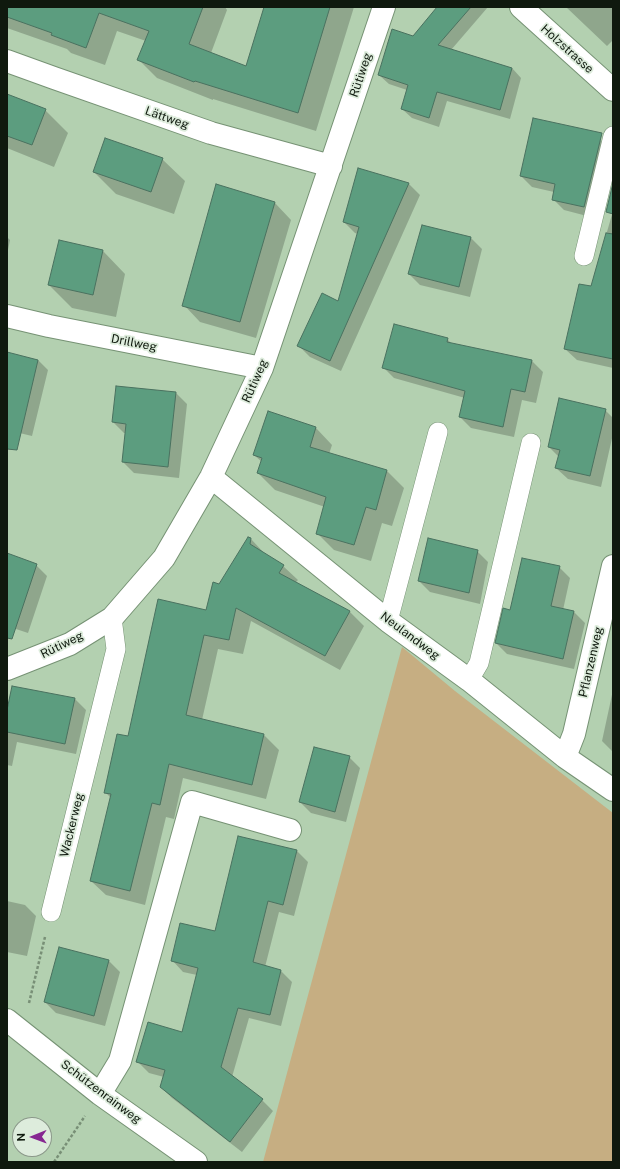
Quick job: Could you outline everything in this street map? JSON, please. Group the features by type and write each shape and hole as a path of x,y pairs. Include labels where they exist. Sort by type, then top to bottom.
{"street":[{"name":"Rütiweg","path":"7,669 70,644 112,618 164,558 211,477 262,368 384,7"},
{"name":"Holzstrasse","path":"521,7 613,90"},
{"name":"Lättweg","path":"7,61 211,133 331,166"},
{"name":"Drillweg","path":"7,316 49,326 262,368"},
{"name":"Neulandweg","path":"211,477 388,621 469,680 565,757 613,790"},
{"name":"Pflanzenweg","path":"565,757 574,734 613,566"},
{"path":"100,1094 120,1061 192,802 290,830"},
{"name":"Schützenrainweg","path":"15,1026 100,1094 196,1162"}],"lane":[{"path":"584,256 613,136"},
{"path":"388,621 438,432"},
{"path":"469,680 479,663 531,443"},
{"name":"Wackerweg","path":"51,912 116,648 112,618"}],"path":[{"path":"15,1026 51,912"},
{"path":"54,1162 100,1094"}],"shaded area":[{"path":"402,647 455,691 613,813 613,1162 263,1162"}],"building":[{"path":"7,7 203,7 189,44 246,66 264,7 330,7 298,113 195,81 194,82 137,60 149,31 99,13 86,48 51,35 52,33 7,17"},
{"path":"437,7 471,7 438,45 512,68 500,110 437,92 429,118 401,109 408,85 378,75 392,29 413,36"},
{"path":"7,94 46,109 32,145 7,136"},
{"path":"533,118 602,133 584,207 552,200 555,184 520,176"},
{"path":"105,138 163,158 151,192 93,172"},
{"path":"358,168 409,183 330,361 297,346 322,293 338,301 359,227 343,222"},
{"path":"613,183 613,214 606,212"},
{"path":"216,184 275,202 240,322 182,306"},
{"path":"422,225 471,237 459,287 408,274"},
{"path":"606,233 613,234 613,359 564,349 579,284 591,286"},
{"path":"59,240 103,250 93,295 48,285"},
{"path":"394,324 448,338 447,342 532,360 525,392 511,389 503,427 459,417 465,391 382,368"},
{"path":"7,352 38,360 17,450 7,449"},
{"path":"116,386 176,392 168,467 122,462 126,424 112,422"},
{"path":"559,398 606,409 590,476 555,468 560,450 548,447"},
{"path":"268,411 316,427 310,447 387,470 376,510 366,507 354,545 316,534 326,497 257,473 262,458 253,455"},
{"path":"248,537 251,538 250,544 284,565 279,573 350,611 325,656 236,608 229,640 204,635 186,715 264,734 252,785 169,764 160,805 152,803 130,891 90,881 111,794 104,793 117,734 128,736 158,599 206,610 213,582 219,584"},
{"path":"428,538 478,550 469,593 418,581"},
{"path":"7,553 37,564 12,639 7,638"},
{"path":"522,558 560,566 551,606 574,611 563,659 495,643 503,608 510,610"},
{"path":"12,686 75,698 65,744 7,732 7,710"},
{"path":"314,747 350,756 335,812 299,802"},
{"path":"238,836 297,850 283,905 268,901 253,962 281,970 270,1015 238,1008 221,1067 263,1099 230,1142 160,1087 165,1070 136,1062 148,1022 182,1032 198,968 171,961 180,923 215,931"},
{"path":"59,947 109,960 94,1016 44,1002"}]}
